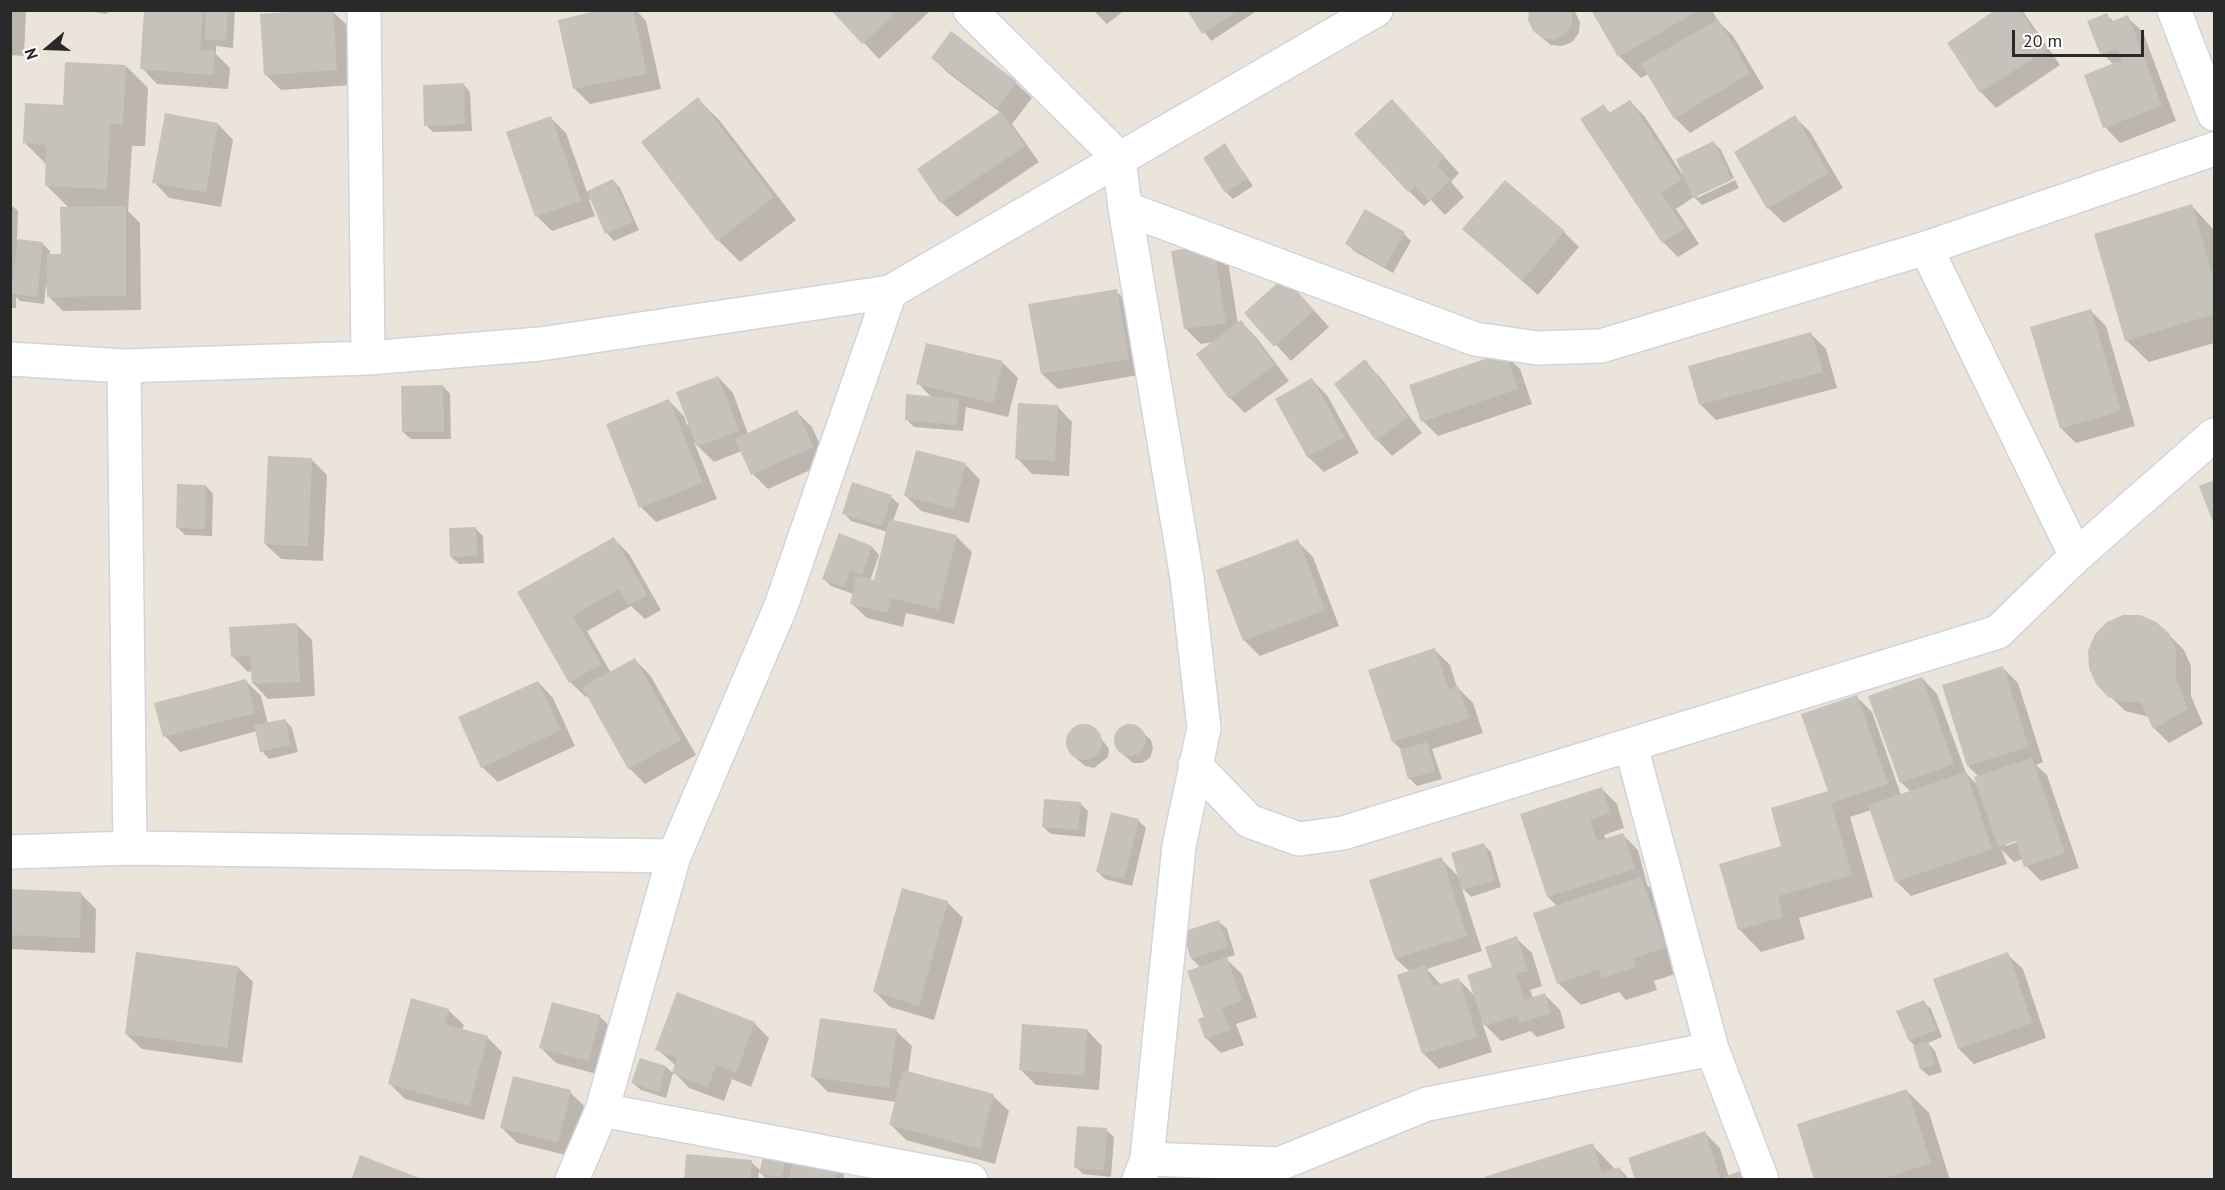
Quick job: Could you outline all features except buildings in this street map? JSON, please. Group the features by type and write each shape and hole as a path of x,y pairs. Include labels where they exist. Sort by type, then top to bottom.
{"street":[{"path":"363,10 368,358"},
{"path":"970,10 1119,158 1125,208 1186,578 1203,728 1179,846 1143,1169 1279,1164 1426,1104 1712,1048"},
{"path":"10,359 124,366 368,358 540,344 890,292 1376,10"},
{"path":"2174,10 2214,114"},
{"path":"1125,208 1474,339 1537,348 1600,346 1926,248 2214,149"},
{"path":"1926,248 2076,556"},
{"path":"572,1179 602,1110 674,856 781,606 890,292"},
{"path":"124,366 130,848"},
{"path":"1195,765 1249,821 1299,839 1343,833 1998,632 2076,556 2214,435"},
{"path":"1631,746 1712,1048 1762,1179"},
{"path":"10,852 130,848 674,856"},
{"path":"602,1110 971,1179"}]}
